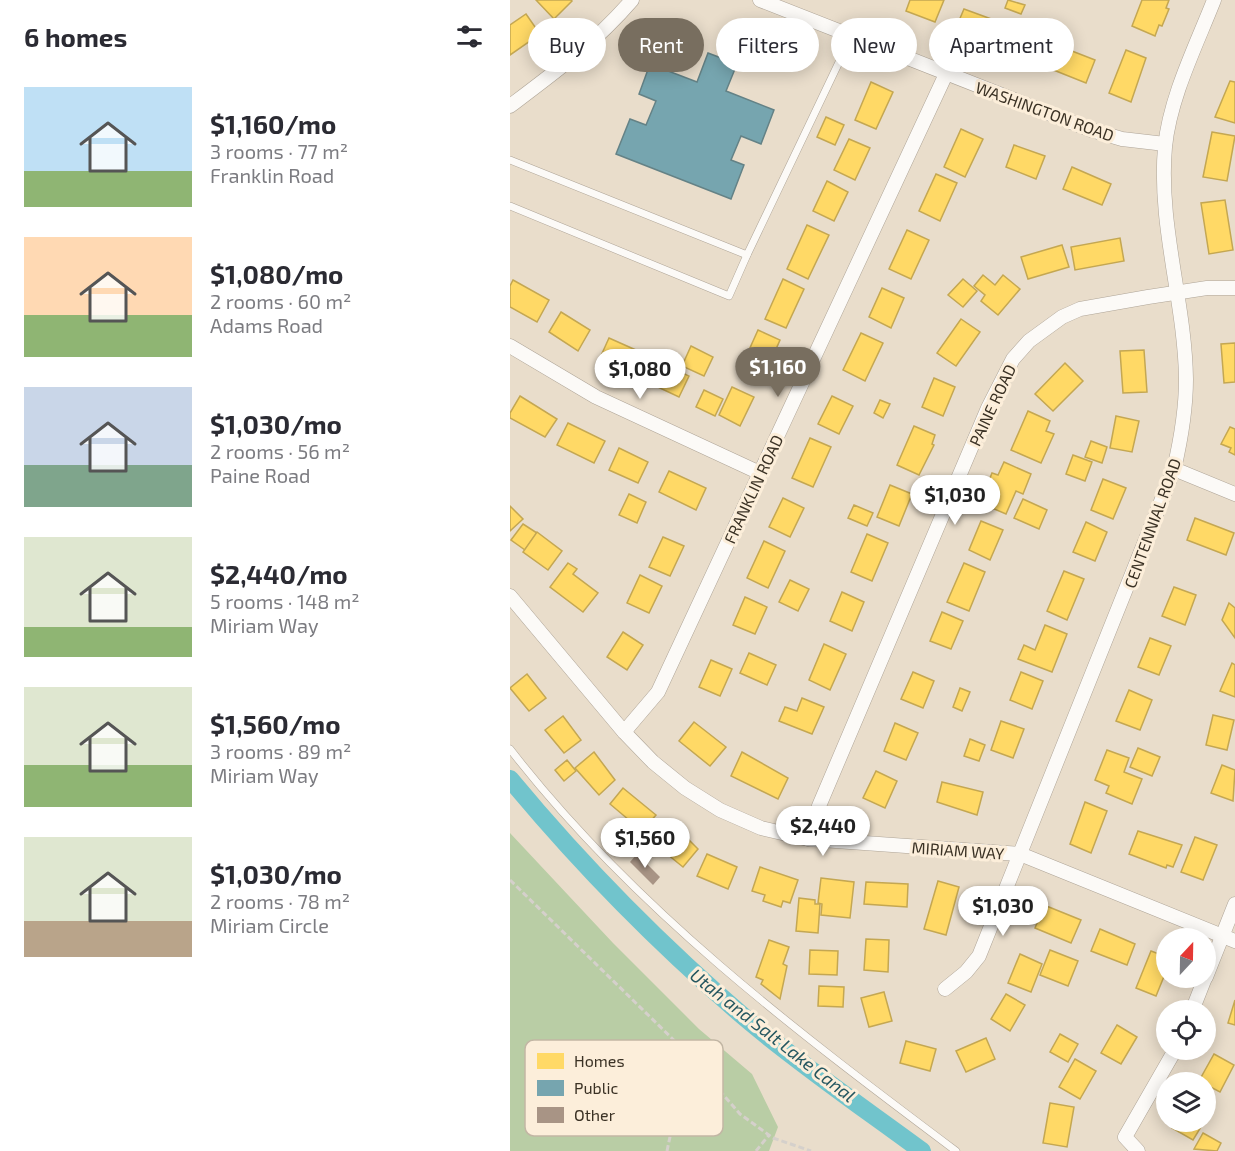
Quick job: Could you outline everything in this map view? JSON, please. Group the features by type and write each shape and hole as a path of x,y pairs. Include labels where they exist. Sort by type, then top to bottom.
{"street":[{"path":"510,106 575,57 608,27 632,0"},
{"name":"WASHINGTON ROAD","path":"760,0 831,29"},
{"name":"CENTENNIAL ROAD","path":"945,989 966,972 979,956 1174,469 1183,421 1186,377 1166,212 1166,144 1184,77 1214,0"},
{"name":"WASHINGTON ROAD","path":"917,63 1091,130 1122,139 1166,144"},
{"name":"FRANKLIN ROAD","path":"624,732 658,692 946,74"},
{"name":"PAINE ROAD","path":"808,839 819,806 979,429 1013,359 1045,328 1080,309 1177,292 1207,288 1235,288"},
{"path":"510,346 596,397 760,473"},
{"path":"1174,469 1235,494"},
{"name":"MIRIAM WAY","path":"510,596 652,762 685,788 720,810 760,828 808,839 1020,854 1229,939"},
{"path":"1216,960 1229,939 1235,904"},
{"path":"1138,1151 1125,1137 1169,1060"}],"lane":[{"path":"510,206 729,296 834,72"},
{"path":"510,160 747,255"},
{"path":"510,749 541,789 590,842 671,923 752,994 956,1151"}],"path":[{"path":"510,880 672,1040"},
{"path":"723,1095 740,1114 769,1135 811,1151"},
{"path":"756,1151 769,1135"},
{"path":"667,1151 670,1136"}],"green space":[{"path":"510,833 613,943 712,1040 525,1040 525,1136 723,1136 723,1049 752,1074 778,1127 769,1151 510,1151"}],"building: Homes":[{"path":"536,0 572,1 555,18"},
{"path":"910,0 944,0 937,18 929,20 906,11"},
{"path":"1008,0 1025,5 1021,14 1005,8"},
{"path":"1142,0 1169,0 1166,8 1169,9 1155,36 1132,26"},
{"path":"964,9 989,18 960,18"},
{"path":"526,14 529,18 528,42 510,55 510,25"},
{"path":"1126,50 1146,58 1131,102 1109,93"},
{"path":"1074,52 1095,60 1086,83 1058,72 1074,72"},
{"path":"1230,81 1235,82 1235,123 1215,117"},
{"path":"871,82 893,92 876,129 855,120"},
{"path":"826,117 844,125 835,145 817,137"},
{"path":"961,129 983,139 965,177 944,167"},
{"path":"1212,132 1235,136 1227,181 1203,177"},
{"path":"849,139 870,148 855,180 834,170"},
{"path":"1014,145 1045,156 1036,179 1006,167"},
{"path":"1072,167 1111,184 1102,205 1063,189"},
{"path":"936,174 957,183 940,221 919,211"},
{"path":"827,181 848,192 834,221 813,211"},
{"path":"1225,200 1233,250 1209,254 1201,203"},
{"path":"807,225 829,235 808,279 787,269"},
{"path":"907,230 929,240 911,279 889,269"},
{"path":"1120,238 1124,261 1075,270 1071,247"},
{"path":"1062,245 1069,267 1028,279 1021,257"},
{"path":"983,275 995,285 1003,275 1020,289 998,315 981,301 985,295 974,286"},
{"path":"783,279 804,289 786,328 765,319"},
{"path":"963,279 977,291 963,307 948,295"},
{"path":"513,280 549,300 537,322 510,307 510,286"},
{"path":"882,288 904,298 891,328 869,317"},
{"path":"561,312 590,330 578,351 549,332"},
{"path":"961,319 980,332 956,366 937,353"},
{"path":"758,330 780,340 763,378 741,368"},
{"path":"861,333 883,343 865,381 843,370"},
{"path":"609,338 647,355 637,377 599,360"},
{"path":"1235,343 1235,382 1224,383 1221,344"},
{"path":"691,346 713,357 704,376 682,366"},
{"path":"1144,350 1147,392 1123,393 1120,351"},
{"path":"659,362 689,376 679,397 649,383"},
{"path":"1065,363 1083,381 1053,411 1035,394"},
{"path":"934,378 955,387 943,416 922,407"},
{"path":"732,387 754,397 740,426 719,415"},
{"path":"704,390 723,399 715,416 696,407"},
{"path":"520,396 557,419 545,437 510,418 510,413"},
{"path":"832,396 853,406 839,434 818,424"},
{"path":"880,400 890,404 883,418 874,413"},
{"path":"1028,411 1050,421 1046,431 1054,434 1041,463 1011,450"},
{"path":"1116,416 1139,421 1132,452 1110,448"},
{"path":"568,423 605,441 594,463 557,445"},
{"path":"914,426 935,435 932,444 934,445 919,475 897,465"},
{"path":"1230,427 1235,429 1235,455 1229,452 1231,448 1221,444"},
{"path":"810,438 831,447 813,487 792,478"},
{"path":"1091,441 1107,447 1102,463 1085,457"},
{"path":"619,448 648,462 638,483 609,470"},
{"path":"1073,455 1092,462 1085,481 1066,474"},
{"path":"1004,462 1031,474 1023,494 1016,491 1006,514 985,505 993,485 988,483 992,473 998,475"},
{"path":"669,471 706,488 696,510 659,492"},
{"path":"1103,479 1126,488 1113,519 1091,510"},
{"path":"890,485 912,494 899,526 877,517"},
{"path":"629,494 646,502 637,523 619,515"},
{"path":"783,498 804,508 790,537 769,527"},
{"path":"1023,499 1047,510 1039,529 1014,518"},
{"path":"854,505 873,513 867,526 848,518"},
{"path":"510,506 523,519 510,531"},
{"path":"1195,518 1234,533 1226,555 1187,540"},
{"path":"981,521 1003,530 990,560 969,550"},
{"path":"1086,522 1107,532 1095,561 1073,552"},
{"path":"523,524 537,533 525,550 511,540"},
{"path":"537,532 562,551 548,570 523,552"},
{"path":"867,534 888,543 872,581 851,572"},
{"path":"663,537 684,546 670,576 649,567"},
{"path":"764,541 785,551 768,588 747,578"},
{"path":"568,563 577,569 573,574 598,593 583,612 550,587"},
{"path":"964,563 985,572 969,611 947,602"},
{"path":"1064,571 1084,579 1067,620 1047,611"},
{"path":"640,575 662,586 649,613 627,603"},
{"path":"790,580 809,589 798,611 779,602"},
{"path":"1174,587 1196,595 1185,625 1162,616"},
{"path":"842,592 864,602 852,631 830,621"},
{"path":"745,597 767,607 755,634 733,625"},
{"path":"1229,603 1235,608 1235,638 1222,620"},
{"path":"942,612 963,621 951,649 930,641"},
{"path":"1045,625 1067,634 1052,672 1018,659 1024,645 1035,650"},
{"path":"623,632 643,645 627,670 607,657"},
{"path":"1150,638 1171,646 1159,675 1138,667"},
{"path":"824,644 846,654 830,690 809,680"},
{"path":"749,653 776,665 767,685 740,673"},
{"path":"711,660 732,669 720,696 699,687"},
{"path":"1232,663 1235,665 1235,697 1220,691"},
{"path":"913,672 934,681 923,708 901,699"},
{"path":"1021,672 1043,681 1032,709 1010,700"},
{"path":"527,674 546,698 529,711 510,688"},
{"path":"960,688 970,692 962,711 953,707"},
{"path":"1129,690 1152,700 1140,730 1116,721"},
{"path":"802,698 824,707 812,734 779,721 785,707 797,711"},
{"path":"1213,715 1234,720 1227,750 1206,745"},
{"path":"563,716 581,740 564,753 545,730"},
{"path":"1001,721 1024,729 1013,758 991,750"},
{"path":"694,722 726,747 710,766 679,741"},
{"path":"895,723 918,733 906,760 884,751"},
{"path":"970,739 985,745 979,761 964,756"},
{"path":"1138,748 1160,757 1152,776 1130,767"},
{"path":"1107,750 1129,758 1124,772 1142,779 1132,804 1106,793 1109,786 1095,780"},
{"path":"594,752 615,780 599,795 575,768"},
{"path":"742,752 788,778 778,799 731,776"},
{"path":"567,760 576,771 564,781 555,770"},
{"path":"1222,765 1235,770 1233,801 1211,793"},
{"path":"876,771 897,781 885,808 863,798"},
{"path":"942,782 983,792 977,815 937,802"},
{"path":"623,788 656,815 642,831 610,804"},
{"path":"1085,802 1107,811 1091,853 1070,844"},
{"path":"661,819 672,828 674,825 698,849 683,867 646,837"},
{"path":"1138,831 1182,845 1173,867 1167,865 1166,868 1129,854"},
{"path":"1195,837 1217,845 1203,880 1181,872"},
{"path":"707,854 737,867 728,889 697,876"},
{"path":"760,867 798,880 790,903 783,901 781,907 763,901 765,895 752,891"},
{"path":"821,878 854,882 850,918 821,915 822,904 818,903"},
{"path":"938,881 959,887 946,935 924,929"},
{"path":"866,882 908,884 907,907 864,904"},
{"path":"799,898 815,900 815,904 820,904 818,933 796,931"},
{"path":"1044,905 1081,920 1071,943 1035,928"},
{"path":"1100,929 1135,944 1127,965 1091,951"},
{"path":"866,939 889,940 888,972 864,970"},
{"path":"769,940 789,947 783,964 787,966 780,999 761,984 763,980 756,977"},
{"path":"810,950 838,951 837,975 809,974"},
{"path":"1050,950 1078,961 1068,986 1040,975"},
{"path":"1151,951 1156,953 1156,988 1159,988 1156,996 1136,988"},
{"path":"1020,954 1042,964 1031,992 1008,983"},
{"path":"819,986 844,987 843,1007 818,1006"},
{"path":"884,992 892,1021 869,1027 861,998"},
{"path":"1006,994 1025,1005 1010,1031 991,1019"},
{"path":"1235,1000 1235,1025 1228,1023"},
{"path":"1117,1025 1137,1037 1121,1064 1101,1053"},
{"path":"1060,1034 1078,1044 1068,1062 1050,1052"},
{"path":"986,1038 995,1059 966,1072 956,1051"},
{"path":"906,1041 936,1049 930,1071 900,1063"},
{"path":"1216,1055 1234,1065 1220,1092 1216,1090 1216,1072 1204,1072 1211,1060 1216,1060"},
{"path":"1075,1059 1096,1071 1080,1099 1059,1087"},
{"path":"1050,1103 1074,1107 1067,1147 1043,1143"},
{"path":"1179,1132 1198,1132 1193,1140"},
{"path":"1203,1133 1221,1143 1217,1151 1194,1149"}],"building: Public":[{"path":"708,53 716,56 716,72 734,72 726,91 774,110 761,144 741,136 731,160 744,165 731,199 616,154 630,119 646,125 656,101 639,94 647,72 671,72 697,82 701,72 704,72"}],"building: Other":[{"path":"637,854 660,877 653,885 630,862"}],"waterway":[{"name":"Utah and Salt Lake Canal","path":"510,779 595,875 655,936 718,994 792,1056 922,1151"}]}
